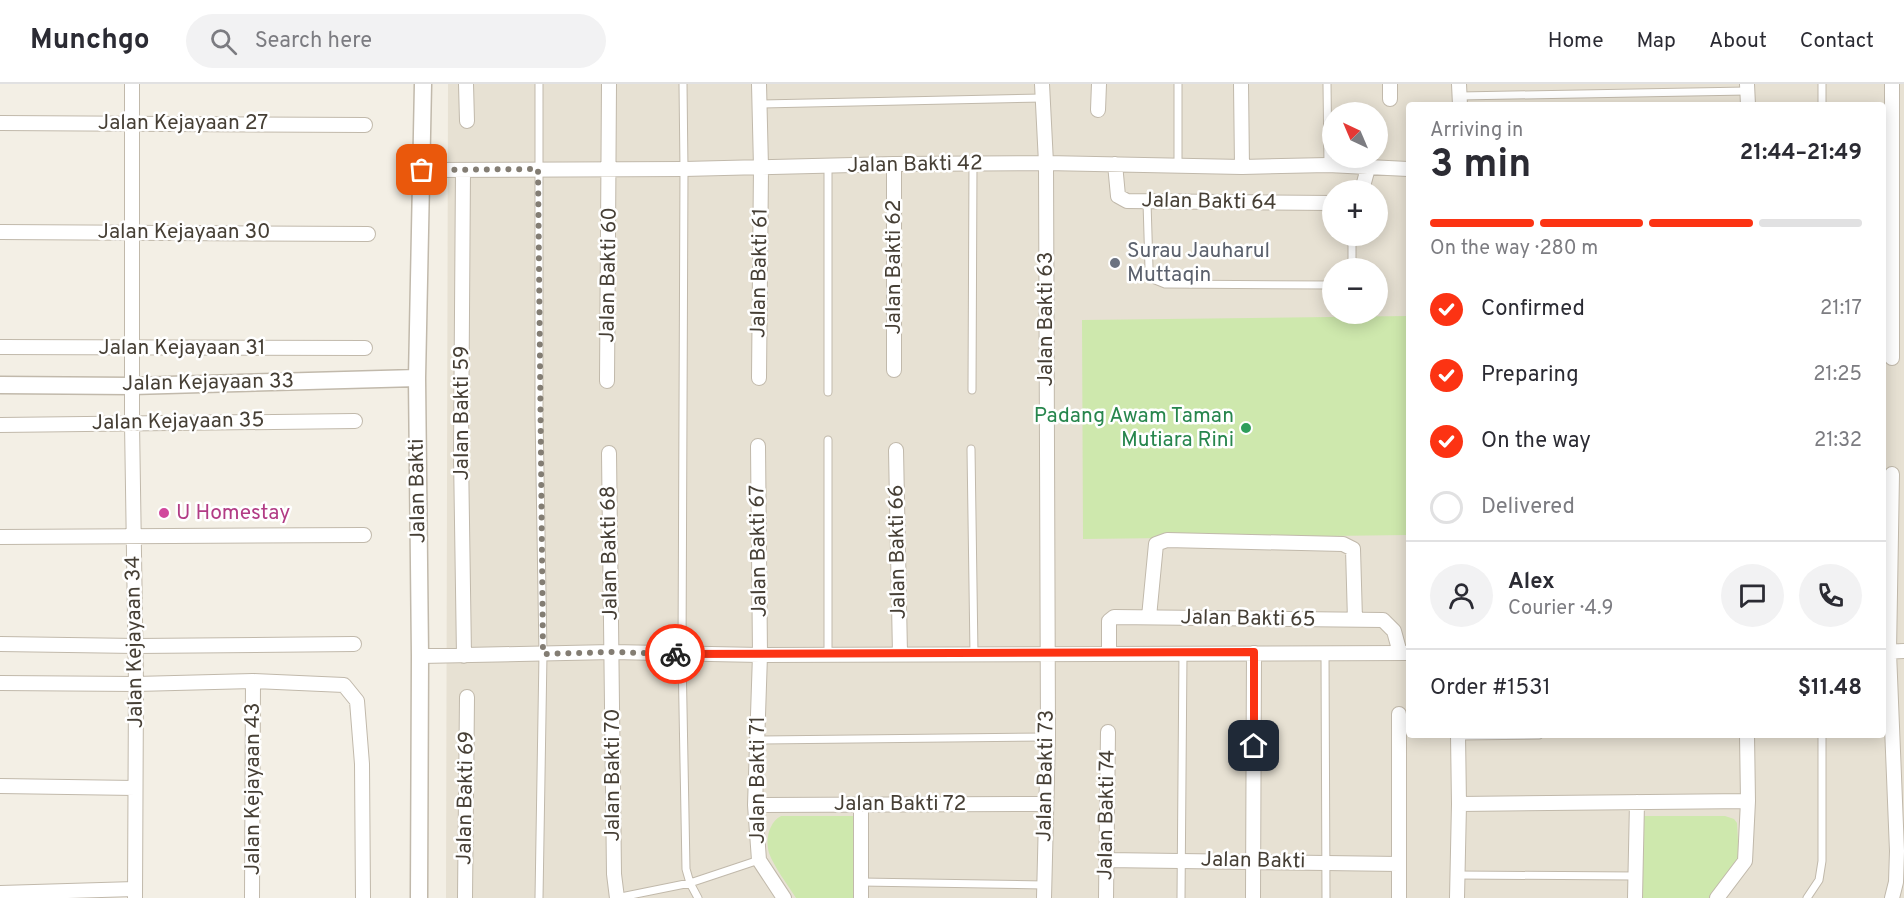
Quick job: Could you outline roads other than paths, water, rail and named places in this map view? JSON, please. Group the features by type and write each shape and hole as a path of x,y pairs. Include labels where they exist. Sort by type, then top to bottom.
{"street":[{"name":"Jalan Kejayaan 34","path":"132,84 130,123 136,646 135,894"},
{"name":"Jalan Bakti","path":"419,898 420,656 417,378 423,84"},
{"path":"466,84 467,122"},
{"name":"Jalan Bakti 60","path":"607,381 609,84"},
{"name":"Jalan Bakti 61","path":"759,84 761,167 759,378"},
{"path":"1098,110 1099,84"},
{"path":"1241,84 1242,167"},
{"path":"1390,84 1390,99"},
{"path":"1892,84 1892,358"},
{"name":"Jalan Bakti 63","path":"1043,91 1046,163 1047,654"},
{"name":"Jalan Kejayaan 27","path":"0,123 365,125"},
{"name":"Jalan Bakti 42","path":"422,170 610,170 1046,163 1242,167 1322,165"},
{"name":"Jalan Bakti 62","path":"894,164 894,370"},
{"name":"Jalan Bakti 64","path":"1115,164 1118,196 1127,201 1322,203"},
{"name":"Jalan Bakti 42","path":"1368,168 1406,169"},
{"path":"1365,180 1368,168"},
{"name":"Jalan Bakti 59","path":"463,170 461,454 464,656"},
{"name":"Jalan Kejayaan 30","path":"0,232 369,234"},
{"name":"Jalan Kejayaan 31","path":"0,347 365,348"},
{"name":"Jalan Kejayaan 33","path":"0,385 132,386 417,378"},
{"name":"Jalan Kejayaan 35","path":"0,425 355,420"},
{"name":"Jalan Bakti 67","path":"758,446 760,655"},
{"name":"Jalan Bakti 66","path":"896,450 900,654"},
{"name":"Jalan Bakti 68","path":"609,453 612,652"},
{"path":"1892,474 1886,652 1897,851 1896,882 1892,898"},
{"path":"0,537 364,536"},
{"path":"1149,617 1156,544 1167,540 1343,544 1353,549 1355,620"},
{"name":"Jalan Bakti 65","path":"1109,653 1109,621 1114,617 1383,620 1394,631 1404,653"},
{"path":"0,644 136,646 354,644"},
{"path":"1886,652 1904,651"},
{"path":"420,656 612,652 760,655 1404,653"},
{"name":"Jalan Bakti 70","path":"612,652 614,874 617,898"},
{"path":"1253,898 1254,652"},
{"name":"Jalan Bakti 73","path":"1044,891 1048,737 1047,654"},
{"name":"Jalan Bakti 71","path":"760,655 755,805 759,860 784,898"},
{"path":"0,683 136,684 253,681 344,685 357,701 362,764 363,898"},
{"name":"Jalan Kejayaan 43","path":"252,898 253,681"},
{"name":"Jalan Bakti 69","path":"465,898 467,697"},
{"path":"1399,714 1399,898"},
{"name":"Jalan Bakti 74","path":"1106,898 1108,732"},
{"path":"1457,898 1458,738"},
{"path":"1717,898 1745,861 1748,801 1747,738"},
{"path":"0,786 135,788"},
{"path":"1459,804 1748,801"},
{"path":"1635,898 1637,802"},
{"path":"861,804 861,898"},
{"name":"Jalan Bakti 72","path":"755,805 1046,804"},
{"name":"Jalan Bakti","path":"1106,860 1399,864"},
{"path":"0,893 135,894"}],"lane":[{"path":"539,84 543,654 539,898"},
{"path":"683,84 682,654 686,869 698,898"},
{"path":"1178,84 1178,165"},
{"path":"1327,84 1327,102"},
{"path":"1822,84 1822,102"},
{"path":"758,104 1043,91"},
{"path":"1460,95 1748,93"},
{"path":"972,390 973,164"},
{"path":"828,167 828,392"},
{"path":"1147,202 1149,268 1155,280 1165,284 1322,285"},
{"path":"828,440 828,654"},
{"path":"970,449 974,654"},
{"path":"1181,898 1183,653"},
{"path":"1324,653 1326,898"},
{"path":"757,740 1048,737"},
{"path":"1807,898 1819,880 1822,861 1822,738"},
{"path":"617,898 690,883 759,860"},
{"path":"1458,875 1635,876"},
{"path":"861,882 1044,891"}],"place":[{"name":"Surau Jauharul Muttaqin","path":"1115,263"},
{"name":"Padang Awam Taman Mutiara Rini","path":"1246,428"},
{"name":"U Homestay","path":"164,513"}]}
